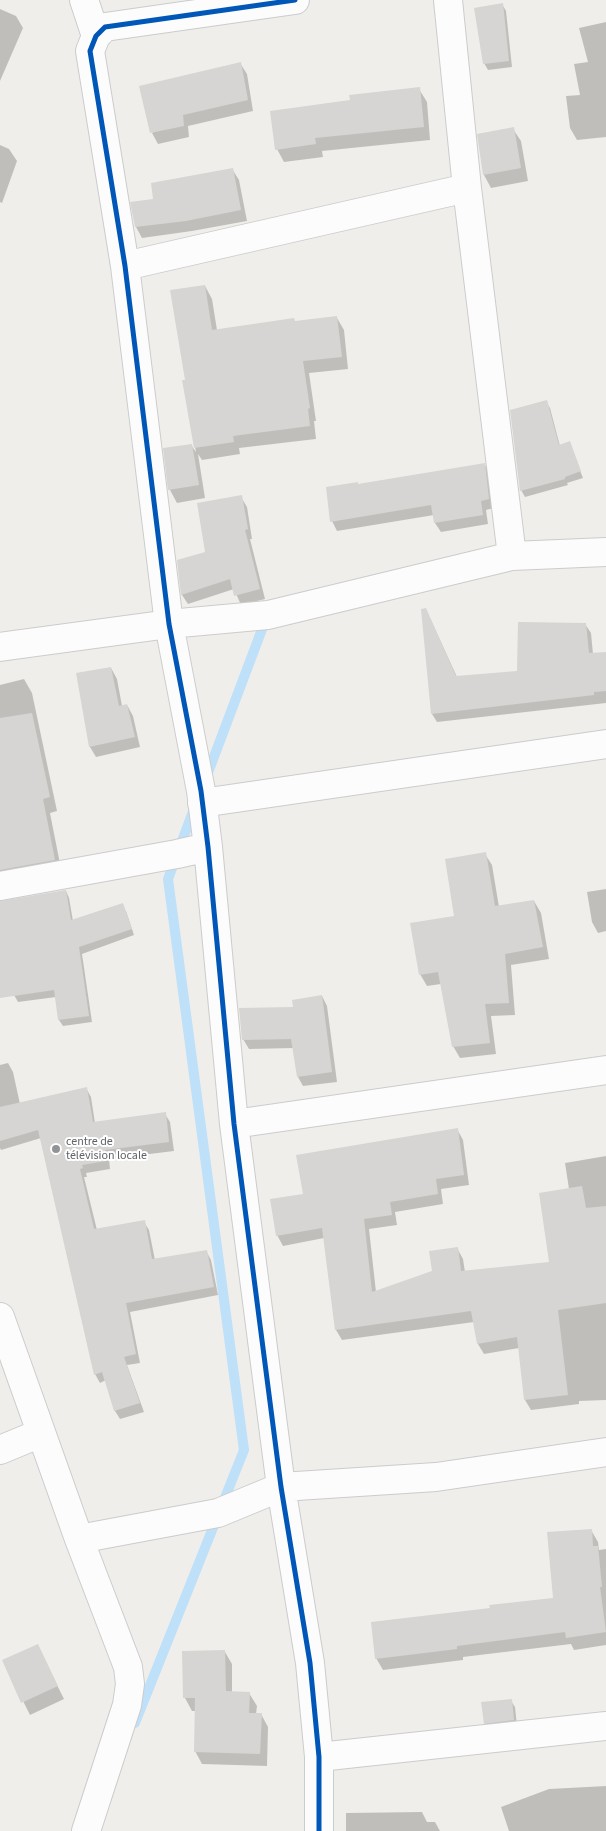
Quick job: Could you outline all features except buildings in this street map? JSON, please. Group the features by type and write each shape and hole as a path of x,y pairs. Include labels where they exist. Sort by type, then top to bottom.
{"street":[{"path":"84,0 96,36"},
{"path":"295,0 105,27 96,36 90,51 125,266 169,624 202,803 208,847 234,1124 281,1487 310,1663 319,1757 319,1831"},
{"path":"448,0 468,188 512,556"},
{"path":"125,266 468,188"},
{"path":"0,647 169,624 268,616 512,556 606,552"},
{"path":"202,803 606,744"},
{"path":"0,886 208,847"},
{"path":"234,1124 606,1070"},
{"path":"0,1317 79,1539 128,1666 130,1684 127,1705 86,1831"},
{"path":"0,1450 41,1433"},
{"path":"79,1539 218,1513 281,1487 436,1477 606,1452"},
{"path":"319,1757 606,1726"}],"waterway":[{"path":"206,778 267,616"},
{"path":"135,1723 244,1450 168,879 195,806"}],"cycle path":[{"path":"295,0 105,27 96,36 90,51 125,266 169,624 201,791 234,1124 281,1487 310,1663 319,1757 319,1831"}],"place":[{"name":"centre de télévision locale","path":"56,1149"}]}
